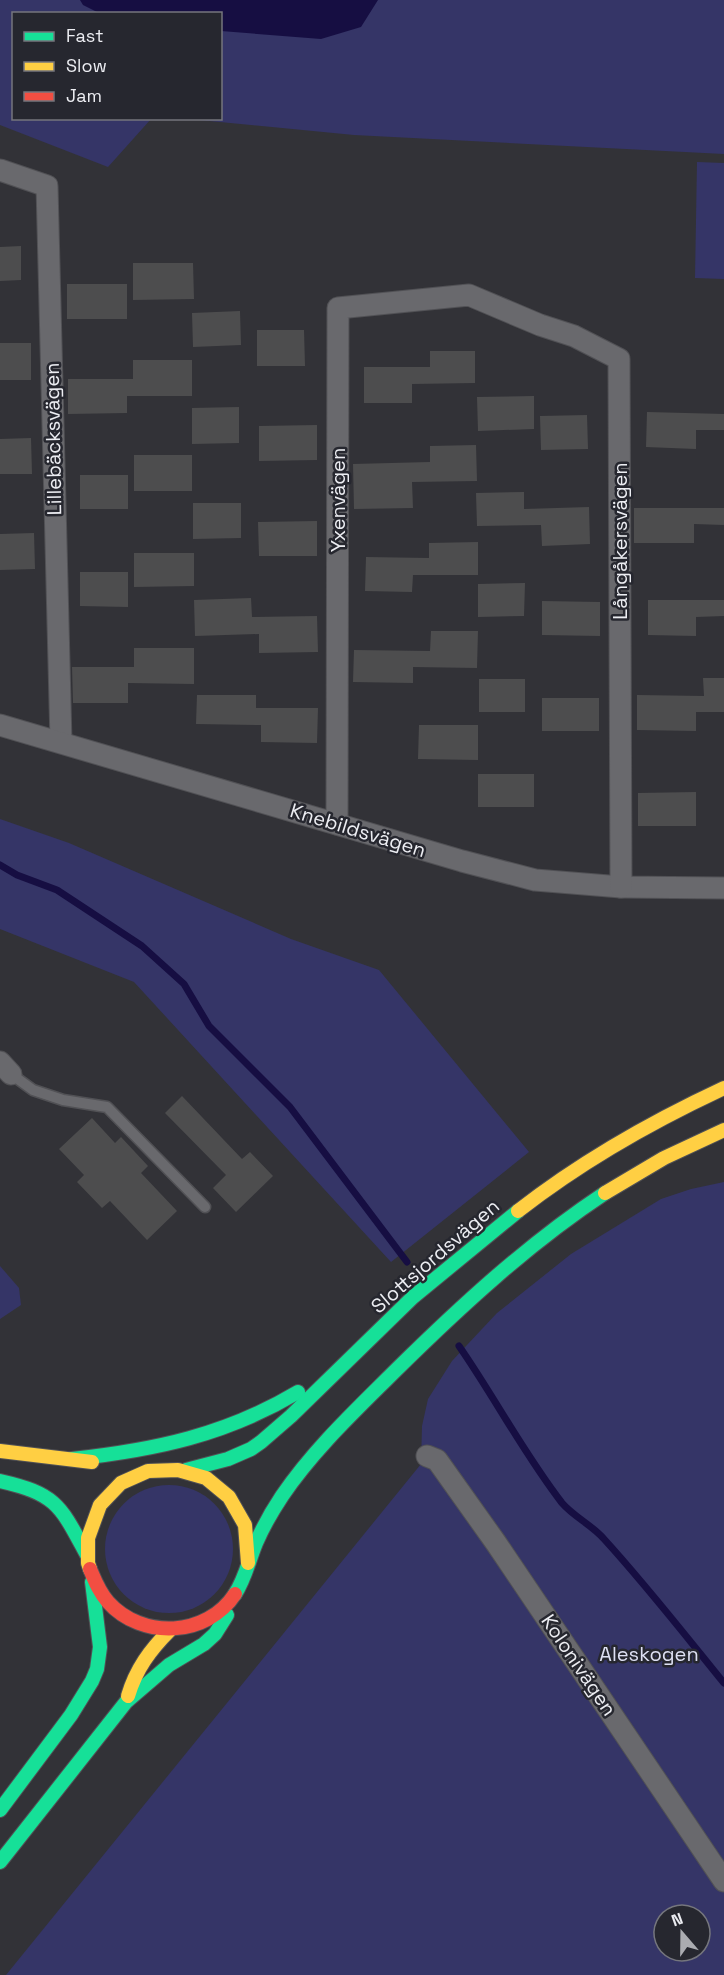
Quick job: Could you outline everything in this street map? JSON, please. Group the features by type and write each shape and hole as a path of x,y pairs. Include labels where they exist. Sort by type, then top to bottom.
{"main road":[{"name":"Slottsjordsvägen","path":"724,1088 659,1119 618,1142 567,1174 521,1208 414,1297 306,1401 250,1449 209,1466 186,1470 167,1468 148,1471 122,1483 102,1503 90,1529 89,1564 103,1598 126,1618 154,1629 186,1629 215,1616 237,1593 268,1518 281,1497 304,1467 350,1416 415,1350 512,1261 565,1220 609,1190 655,1163 724,1130"},
{"path":"72,1459 141,1451 204,1434 265,1410 293,1395 345,1361"},
{"path":"0,1451 148,1471"},
{"name":"Slottsjordsvägen","path":"186,1470 212,1481 232,1499 245,1522 248,1536 248,1563"},
{"path":"0,1481 40,1492 50,1499 68,1521 89,1564 100,1640 96,1672 89,1688 73,1713 0,1810"},
{"path":"0,1862 126,1702 169,1665 204,1644 226,1619 237,1593"},
{"path":"126,1702 133,1677 140,1664 149,1651 170,1630"}],"street":[{"name":"Lillebäcksvägen","path":"0,170 47,186 61,742"},
{"name":"Yxenvägen","path":"337,824 338,308 469,295"},
{"name":"Långåkersvägen","path":"469,295 540,325 574,336 619,359 621,887"},
{"name":"Knebildsvägen","path":"0,725 462,861 535,880 621,887 724,888"},
{"name":"Kolonivägen","path":"427,1456 437,1460 496,1543 724,1881"}],"lane":[{"path":"5,1068 33,1090 63,1100 106,1107 205,1207"}],"green space":[{"path":"0,0 724,0 724,154 354,135 199,120 222,120 222,12 12,12 12,120 150,120 108,167 0,125"},
{"path":"697,162 724,163 724,279 695,278"},
{"path":"0,819 69,843 291,939 379,970 529,1152 391,1262 134,982 0,929"},
{"name":"Aleskogen","path":"724,1182 724,1975 6,1975 421,1464 422,1426 428,1399 452,1361 497,1313 571,1254 661,1199 691,1189"},
{"path":"0,1266 19,1288 21,1305 0,1319"},
{"path":"169,1485 193,1490 214,1504 228,1525 233,1549 228,1573 214,1594 193,1608 169,1613 145,1608 124,1594 110,1573 105,1549 110,1525 124,1504 145,1490"}],"shaded area":[{"path":"80,0 378,0 361,27 321,39 222,31 222,12 97,12 83,5"}],"building":[{"path":"21,246 21,280 0,281 0,247"},
{"path":"133,263 193,263 194,299 133,300"},
{"path":"67,284 127,284 127,319 67,319"},
{"path":"240,311 241,345 193,347 192,313"},
{"path":"257,330 304,330 305,366 257,366"},
{"path":"0,343 31,343 31,380 0,380"},
{"path":"430,351 475,351 475,383 412,384 412,403 364,403 364,367 430,367"},
{"path":"133,360 192,360 192,396 127,396 127,413 68,414 68,379 133,379"},
{"path":"534,396 534,429 478,431 477,397"},
{"path":"239,407 239,443 192,444 192,408"},
{"path":"647,412 724,414 724,430 696,430 696,449 646,447"},
{"path":"587,415 588,449 541,450 540,416"},
{"path":"317,425 317,460 259,461 259,426"},
{"path":"31,438 32,474 0,474 0,439"},
{"path":"476,445 477,481 412,482 413,508 354,509 353,464 430,462 430,446"},
{"path":"134,455 192,455 192,491 134,491"},
{"path":"80,475 128,475 128,509 80,509"},
{"path":"524,492 524,509 589,507 590,544 542,546 541,525 477,526 476,493"},
{"path":"193,503 241,503 241,538 193,539"},
{"path":"634,508 724,508 724,525 694,524 694,543 634,543"},
{"path":"317,521 317,556 259,556 258,522"},
{"path":"34,533 35,569 0,570 0,534"},
{"path":"478,542 478,575 413,575 412,592 365,591 366,557 429,558 429,543"},
{"path":"134,553 194,553 194,586 134,587"},
{"path":"80,572 128,572 128,607 80,606"},
{"path":"525,583 524,616 478,617 478,584"},
{"path":"251,598 252,617 317,616 318,652 259,653 259,634 195,636 194,600"},
{"path":"648,600 724,600 724,616 696,617 696,636 648,635"},
{"path":"542,601 600,602 600,636 542,635"},
{"path":"431,631 478,631 477,668 413,667 413,683 353,682 354,650 430,651"},
{"path":"134,648 194,648 194,684 128,683 128,703 73,703 72,667 134,667"},
{"path":"703,678 724,678 724,712 696,712 696,731 637,730 637,695 704,696"},
{"path":"479,679 525,679 525,712 479,712"},
{"path":"197,695 256,695 256,708 318,708 317,743 261,742 261,725 196,724"},
{"path":"542,698 599,698 599,731 542,731"},
{"path":"419,725 478,725 478,760 418,759"},
{"path":"478,774 534,774 534,807 478,807"},
{"path":"696,792 696,826 638,826 638,793"},
{"path":"182,1096 242,1159 250,1152 273,1176 236,1212 213,1188 226,1175 165,1113"},
{"path":"92,1118 115,1143 121,1137 148,1166 141,1173 177,1211 147,1240 110,1201 102,1208 77,1182 84,1175 59,1149"}],"waterway":[{"path":"0,865 17,875 57,890 142,946 184,984 209,1026 290,1107 407,1262"},
{"path":"459,1346 562,1503 604,1539 724,1683"}],"traffic: fast":[{"path":"235,1594 253,1549 275,1507 294,1479 336,1430 470,1299 549,1233 605,1193"},
{"path":"186,1470 228,1459 261,1442 291,1416 413,1297 518,1211"},
{"path":"72,1459 132,1451 217,1430 271,1407 298,1392"},
{"path":"0,1481 34,1491 56,1505 64,1514 88,1557"},
{"path":"0,1810 71,1715 97,1669 100,1647 92,1582"},
{"path":"0,1862 126,1702 169,1665 204,1644 215,1634 227,1615"}],"traffic: slow":[{"path":"518,1211 592,1159 670,1115 724,1088"},
{"path":"605,1193 664,1158 724,1130"},
{"path":"0,1451 92,1462"},
{"path":"90,1569 88,1538 100,1505 121,1483 148,1471 178,1470 206,1478 229,1497 245,1525 248,1563"},
{"path":"128,1696 144,1660 170,1630"}],"traffic: jam":[{"path":"90,1569 108,1602 122,1614 138,1623 156,1628 174,1628 208,1619 223,1608 235,1594"}]}
